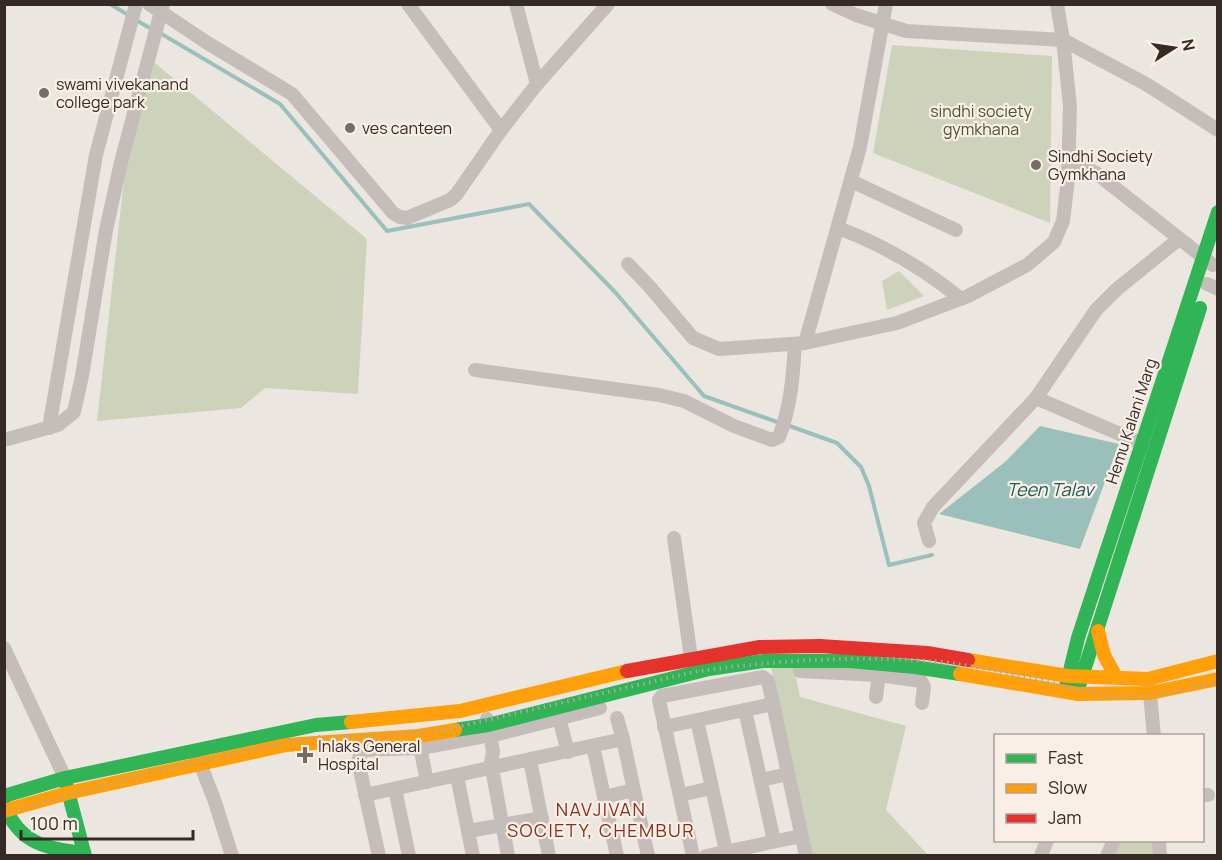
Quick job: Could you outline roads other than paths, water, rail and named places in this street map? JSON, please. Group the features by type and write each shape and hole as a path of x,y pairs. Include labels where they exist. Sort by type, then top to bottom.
{"main road":[{"name":"Hemu Kalani Marg","path":"1075,676 1078,638 1142,444 1211,258 1218,212"},
{"path":"1071,693 1075,676 1098,625 1155,449 1212,286 1211,258"},
{"path":"1098,625 1101,649 1107,666 1116,677"},
{"path":"4,796 65,778 312,726 415,717 479,706 602,676 760,647 813,665 925,669 1071,693 1150,693 1218,679"},
{"path":"813,665 882,649 927,653 1075,676 1148,679 1183,668 1218,661"},
{"path":"65,778 68,793 84,854 50,848 30,841 13,826 5,809 68,793 200,766 286,745 316,742 420,742 484,731 604,702 646,685 709,669 764,661 780,653"},
{"path":"925,669 927,653"},
{"path":"641,668 646,685"},
{"path":"1019,684 1021,668"},
{"path":"602,676 604,702"},
{"path":"312,726 316,742"}],"street":[{"path":"408,4 501,130"},
{"path":"516,4 537,84"},
{"path":"150,9 292,94 393,213 407,218 450,200 456,195 501,130 537,84 608,4"},
{"path":"832,4 906,31 1063,40 1146,84 1218,130"},
{"path":"475,370 659,395 684,401 734,426 768,439 779,437 787,417 800,343 838,228 860,147 886,4"},
{"path":"628,264 693,338 719,349 800,343 897,323 961,299 1027,265 1054,242 1064,220 1069,160 1070,106 1057,4"},
{"path":"48,428 96,155 129,27 150,9"},
{"path":"4,440 58,425 74,412 106,230 150,49 150,9"},
{"path":"1069,160 1096,173 1179,239 1211,258"},
{"path":"851,181 956,230"},
{"path":"838,228 892,251 922,269 961,299"},
{"path":"929,541 924,523 933,507 1036,398 1096,310 1117,289 1179,239"},
{"path":"1036,398 1155,449"},
{"path":"674,538 691,658"},
{"path":"4,648 65,778"},
{"path":"876,698 882,649"},
{"path":"1183,668 1186,685"},
{"path":"709,669 713,686"},
{"path":"880,669 921,681 924,687 922,703"},
{"path":"693,855 659,705 662,696 763,677 768,681 806,855"},
{"path":"1148,679 1154,734"},
{"path":"664,727 773,704"},
{"path":"479,706 484,731 484,753 492,766 508,855"},
{"path":"745,710 774,842"},
{"path":"558,713 568,752"},
{"path":"617,718 648,855"},
{"path":"697,720 726,852"},
{"path":"365,795 623,739"},
{"path":"379,855 358,761 363,750 420,742 427,782"},
{"path":"593,746 617,855"},
{"path":"196,751 232,855"},
{"path":"530,760 549,855"},
{"path":"761,780 788,774"},
{"path":"457,776 473,855"},
{"path":"680,795 712,788"},
{"path":"394,789 409,855"},
{"path":"604,797 634,790"},
{"path":"468,831 542,818"},
{"path":"706,855 754,851 774,842 801,836"}],"water":[{"name":"Teen Talav","path":"1040,426 1119,444 1080,549 939,514 1005,462"}],"waterway":[{"path":"110,4 130,16"},
{"path":"136,20 153,30"},
{"path":"160,33 280,104 387,231 529,204 615,292 704,396 780,423"},
{"path":"787,425 837,443 861,467 869,486 889,565 932,555"}],"railway":[{"path":"4,813 161,770 293,741 319,737 389,736 444,730 694,672 755,664 847,659 940,662 996,671 1087,692 1123,697 1159,694 1218,681"}],"place":[{"name":"swami vivekanand college park","path":"44,93"},
{"name":"ves canteen","path":"350,128"},
{"name":"Sindhi Society Gymkhana","path":"1036,165"},
{"name":"Inlaks General Hospital","path":"305,755"}],"district":[{"name":"NAVJIVAN SOCIETY, CHEMBUR","path":"601,819"}],"park label":[{"name":"sindhi society gymkhana","path":"981,120"}]}
